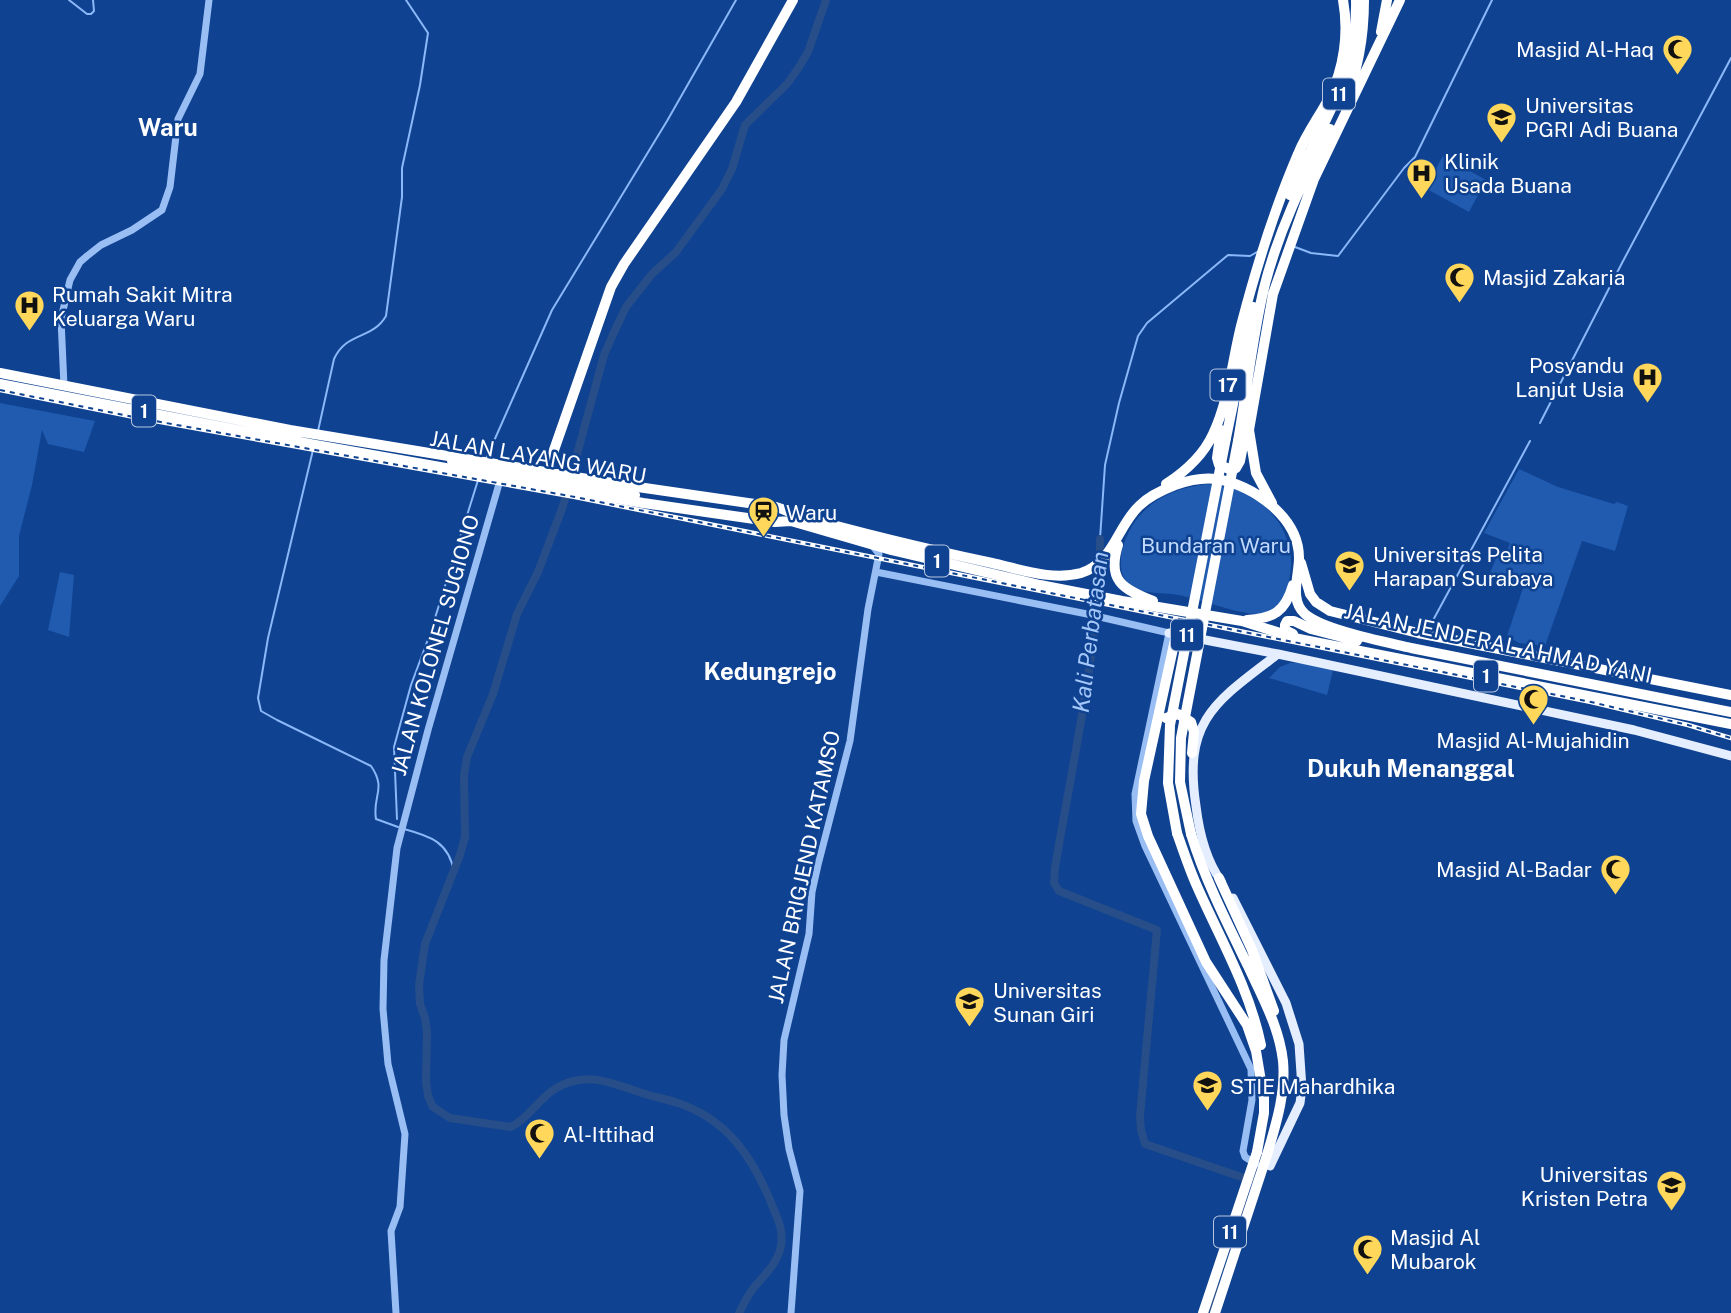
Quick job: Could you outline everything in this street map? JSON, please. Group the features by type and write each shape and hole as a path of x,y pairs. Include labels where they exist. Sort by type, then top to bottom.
{"highway":[{"path":"530,469 545,462 554,450 581,378 604,304 618,274 736,102 793,0"},
{"name":"17","path":"1279,508 1262,486 1252,459 1250,416 1270,307 1276,247 1298,155 1329,99 1339,69 1345,37 1343,0"},
{"path":"1339,69 1349,34 1350,0"},
{"name":"11","path":"1203,1313 1265,1158 1262,1054 1253,1012 1195,882 1177,833 1168,783 1170,725 1248,328 1296,180 1346,77 1354,43 1356,0"},
{"name":"11","path":"1215,1313 1277,1121 1283,1084 1283,1063 1274,1022 1218,907 1191,834 1180,782 1181,738 1238,441 1255,333 1276,247 1301,188 1352,84 1363,41 1364,0"},
{"path":"1366,73 1381,33 1387,0"},
{"path":"1276,247 1305,202 1400,0"},
{"path":"1296,180 1321,112"},
{"name":"17","path":"1157,493 1197,459 1211,439 1225,402 1238,339 1276,247"},
{"name":"1","path":"0,373 17,383 289,434"},
{"name":"1","path":"0,384 64,386 289,434"},
{"path":"1225,402 1217,458 1221,468 1232,470 1238,466 1250,416"},
{"name":"JALAN LAYANG WARU","path":"289,434 635,495 794,518"},
{"path":"314,439 485,461 776,507 794,518"},
{"path":"314,439 656,505 775,522 794,518"},
{"path":"554,450 556,466 562,474"},
{"path":"558,488 562,474"},
{"name":"1","path":"794,518 1031,572 1059,575 1084,571 1103,560 1138,507 1157,493 1189,481 1215,479 1242,488 1279,508 1295,536 1299,563 1310,594 1316,602 1330,611 1418,633 1731,695"},
{"name":"1","path":"794,518 875,549 891,550 1084,594 1242,621 1270,618 1280,611 1291,594 1299,563"},
{"path":"1125,526 1114,560 1114,574 1135,594 1172,608"},
{"name":"JALAN JENDERAL AHMAD YANI","path":"1299,563 1296,588 1301,609 1311,618 1334,628 1365,638 1731,712"},
{"name":"JALAN JENDERAL AHMAD YANI","path":"1242,621 1299,639 1731,724"},
{"path":"1322,643 1286,632 1284,625 1287,621 1294,621 1348,640 1377,640"},
{"path":"1334,628 1368,622"},
{"path":"1365,638 1407,639 1418,633"},
{"path":"1172,634 1141,802 1145,828 1206,962 1247,1026 1256,1051 1264,1099"},
{"path":"1576,682 1607,675 1654,684 1661,681"},
{"path":"1154,734 1168,717 1186,717 1193,727 1192,753"},
{"path":"1219,878 1270,995 1274,1022"}],"main road":[{"path":"1172,634 1624,728 1731,756"},
{"path":"1265,1158 1300,1103 1300,1044 1276,982 1206,849 1192,778 1192,753 1202,725 1214,707 1278,654"}],"street":[{"path":"64,386 61,319 70,281 80,262 101,245 132,230 162,210 170,187 178,120 200,74 209,0"},
{"name":"JALAN KOLONEL SUGIONO","path":"396,1313 391,1231 400,1207 405,1134 388,1064 383,1002 384,960 403,823 501,477"},
{"name":"JALAN BRIGJEND KATAMSO","path":"791,1313 800,1191 784,1115 784,1040 807,941 818,865 850,741 876,572 875,549"},
{"path":"876,572 1087,614 1172,634 1136,785 1136,821 1251,1069 1252,1100 1243,1154 1250,1161 1265,1158"}],"green space":[{"path":"1443,156 1486,180 1469,212 1425,188"},
{"path":"0,403 95,421 84,452 48,444 42,430 19,536 19,576 0,606"},
{"path":"1519,469 1558,487 1628,506 1615,551 1582,541 1545,646 1519,643 1507,636 1524,585 1490,573 1499,551 1506,553 1510,543 1484,533"},
{"name":"Bundaran Waru","path":"1208,484 1247,494 1270,511 1285,534 1291,561 1290,575 1285,598 1276,610 1261,614 1242,612 1178,595 1144,591 1132,586 1125,579 1121,567 1122,551 1134,523 1143,512 1153,503 1178,490"},
{"path":"60,572 74,575 69,637 48,630"},
{"path":"1290,663 1333,670 1327,695 1269,678 1280,667"}],"waterway":[{"path":"69,0 87,14 94,11 93,0"},
{"path":"318,431 334,359 339,350 352,339 374,329 386,316 402,197 402,168 428,33 406,0"},
{"path":"486,459 552,310 667,121 736,0"},
{"path":"739,1313 752,1290 776,1259 782,1240 779,1222 763,1184 735,1141 723,1129 695,1110 592,1079 574,1081 554,1089 511,1127 450,1118 433,1107 428,1096 427,1032 420,1004 419,985 425,944 465,837 464,776 467,757 493,694 517,614 538,572 563,506 604,355 626,307 652,274 676,252 722,189 732,169 745,125 787,84 799,67 808,52 826,0"},
{"name":"Kali Perbatasan","path":"1295,247 1311,253 1338,256 1415,157 1492,0"},
{"path":"1540,423 1731,58"},
{"name":"Kali Perbatasan","path":"1100,539 1105,465 1138,336 1147,323 1228,255 1250,256 1257,252"},
{"path":"1431,624 1530,441"},
{"path":"313,450 268,638 258,698 261,711 371,766 379,787 376,819 398,827"},
{"path":"397,819 394,747 411,685 430,634 479,477"},
{"name":"Kali Perbatasan","path":"1100,539 1099,580 1090,663 1054,883 1059,891 1157,930 1140,1116 1145,1144 1253,1181"},
{"path":"404,829 422,834 443,847 454,872"},
{"name":"Kali Perbatasan","path":"1235,1233 1245,1205"},
{"name":"Kali Perbatasan","path":"1209,1313 1217,1288"}],"railway":[{"path":"0,390 144,419 575,497 1591,702 1731,738"}],"place":[{"name":"Masjid Al-Haq","path":"1677,76"},
{"name":"Universitas PGRI Adi Buana","path":"1502,144"},
{"name":"Klinik Usada Buana","path":"1421,200"},
{"name":"Masjid Zakaria","path":"1460,304"},
{"name":"Rumah Sakit Mitra Keluarga Waru","path":"29,333"},
{"name":"Posyandu Lanjut Usia","path":"1647,404"},
{"name":"Waru","path":"763,539"},
{"name":"Universitas Pelita Harapan Surabaya","path":"1350,593"},
{"name":"Masjid Al-Mujahidin","path":"1533,727"},
{"name":"Masjid Al-Badar","path":"1615,896"},
{"name":"Universitas Sunan Giri","path":"970,1029"},
{"name":"STIE Mahardhika","path":"1207,1113"},
{"name":"Al-Ittihad","path":"540,1161"},
{"name":"Universitas Kristen Petra","path":"1671,1213"},
{"name":"Masjid Al Mubarok","path":"1367,1276"}],"district":[{"name":"Waru","path":"168,127"},
{"name":"Kedungrejo","path":"770,671"},
{"name":"Dukuh Menanggal","path":"1411,768"}]}
